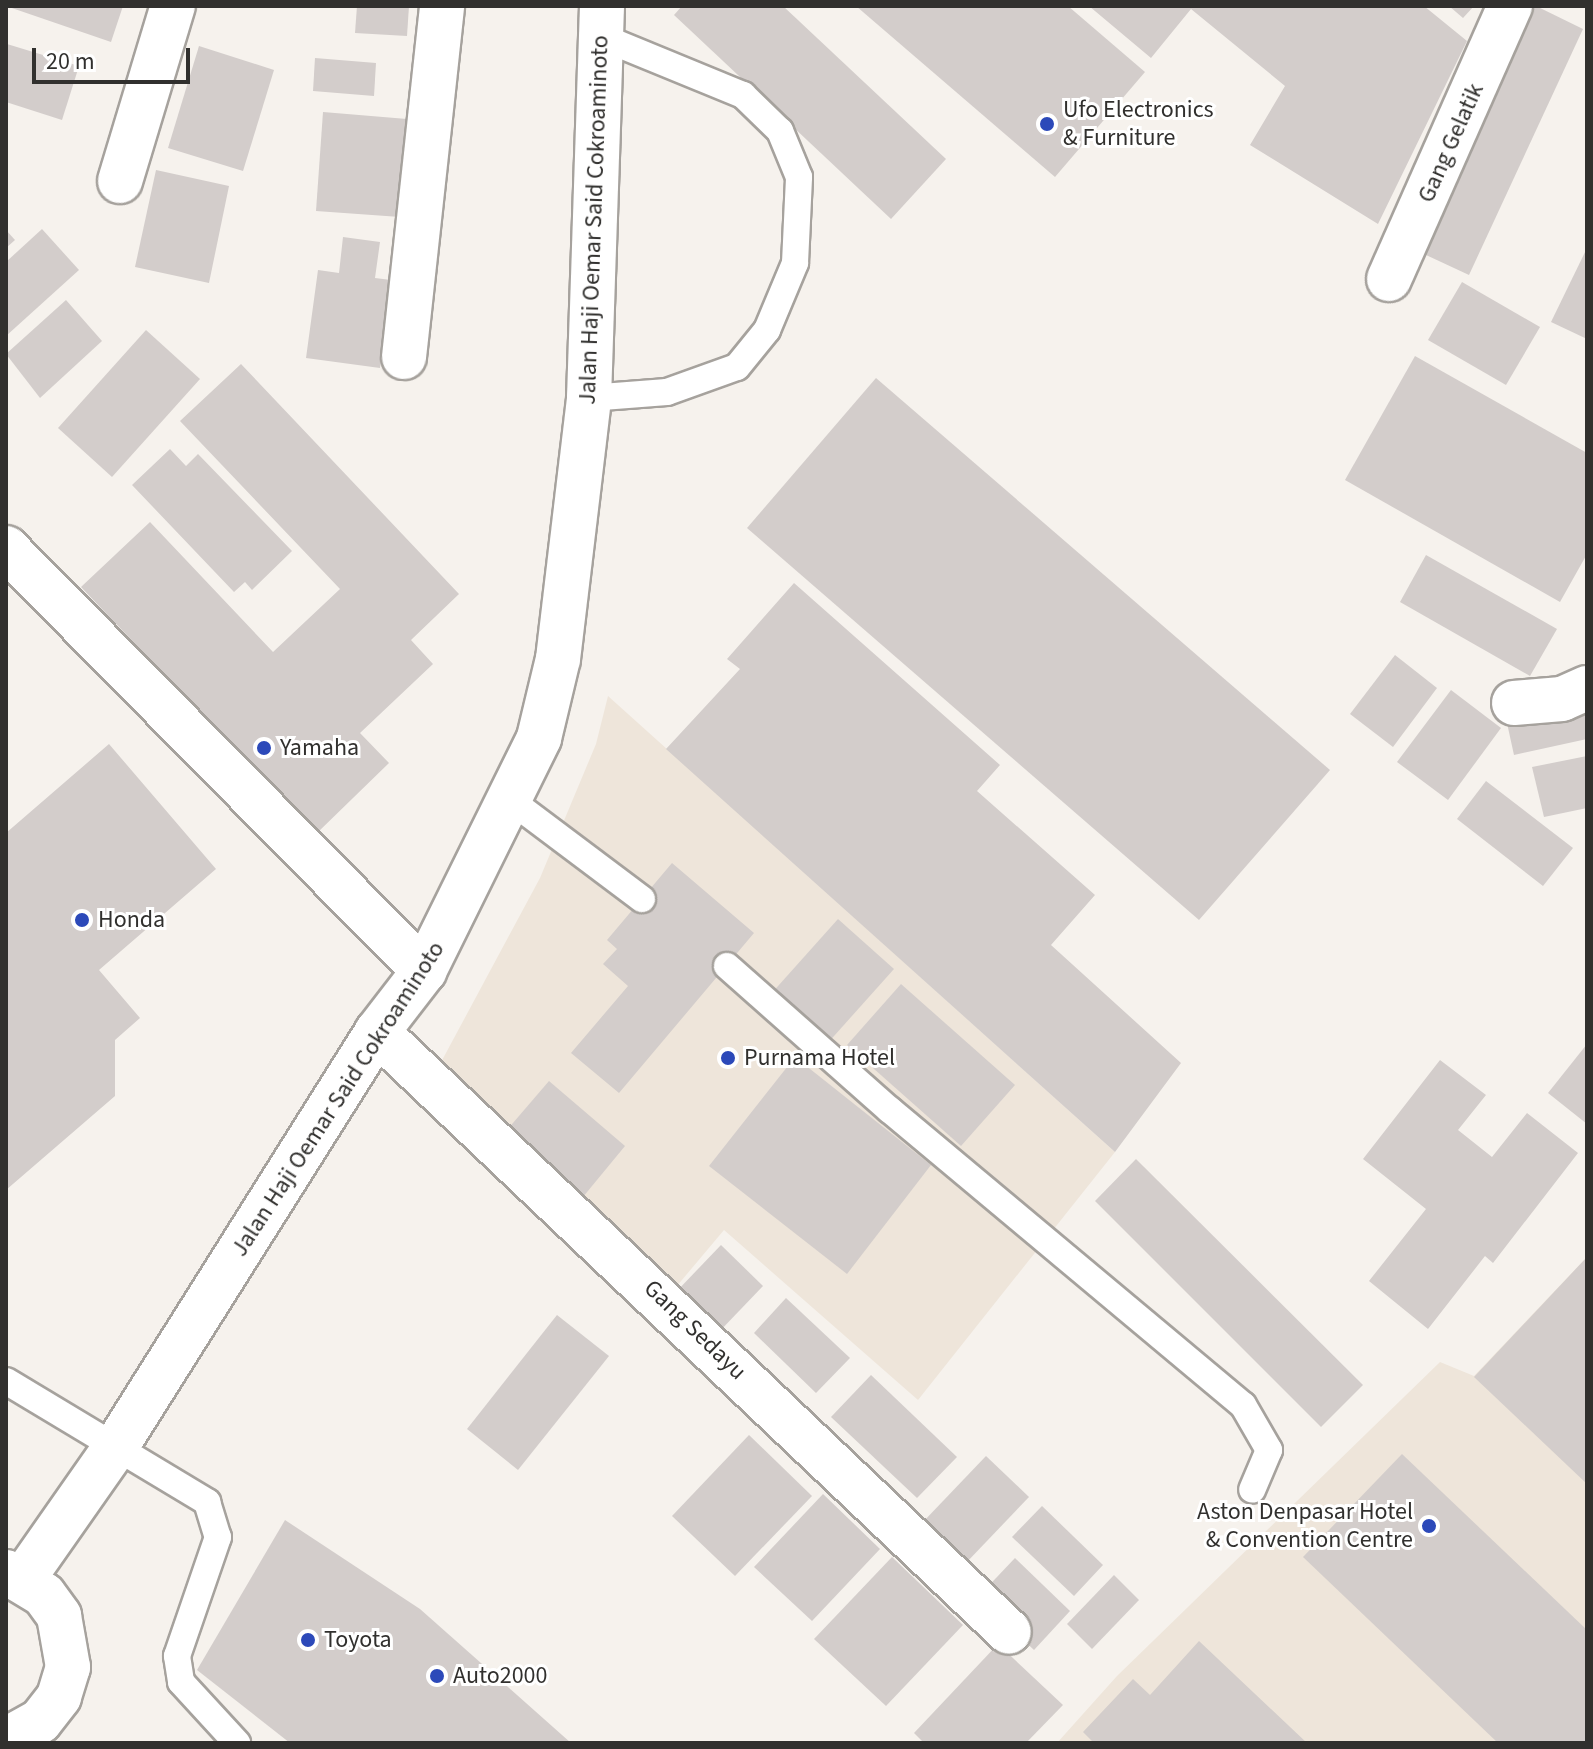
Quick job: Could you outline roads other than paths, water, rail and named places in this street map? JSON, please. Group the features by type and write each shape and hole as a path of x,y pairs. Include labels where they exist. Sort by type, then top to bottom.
{"main road":[{"path":"120,181 173,6"},
{"path":"404,357 442,6"},
{"name":"Gang Gelatik","path":"1389,279 1510,6"},
{"name":"Jalan Haji Oemar Said Cokroaminoto","path":"15,1575 117,1445 377,1032 424,971 539,738 558,659 589,398 601,21"},
{"path":"6,548 424,971"},
{"path":"1514,703 1562,699 1587,688"},
{"name":"Gang Sedayu","path":"377,1032 1009,1632"},
{"path":"15,1575 44,1595 59,1616 67,1641 68,1667 59,1697 36,1735"}],"lane":[{"path":"589,398 667,392 737,367 767,330 795,263 799,177 780,131 743,95 601,21"},
{"path":"510,800 642,899"},
{"path":"727,966 890,1110 1243,1405 1269,1450 1252,1490"},
{"path":"6,1381 117,1445 207,1502 217,1520 218,1537 177,1656 181,1682 237,1743"}],"place":[{"name":"Ufo Electronics & Furniture","path":"1047,124"},
{"name":"Yamaha","path":"264,748"},
{"name":"Honda","path":"82,920"},
{"name":"Purnama Hotel","path":"728,1058"},
{"name":"Aston Denpasar Hotel & Convention Centre","path":"1429,1526"},
{"name":"Toyota","path":"308,1640"},
{"name":"Auto2000","path":"437,1676"}]}
